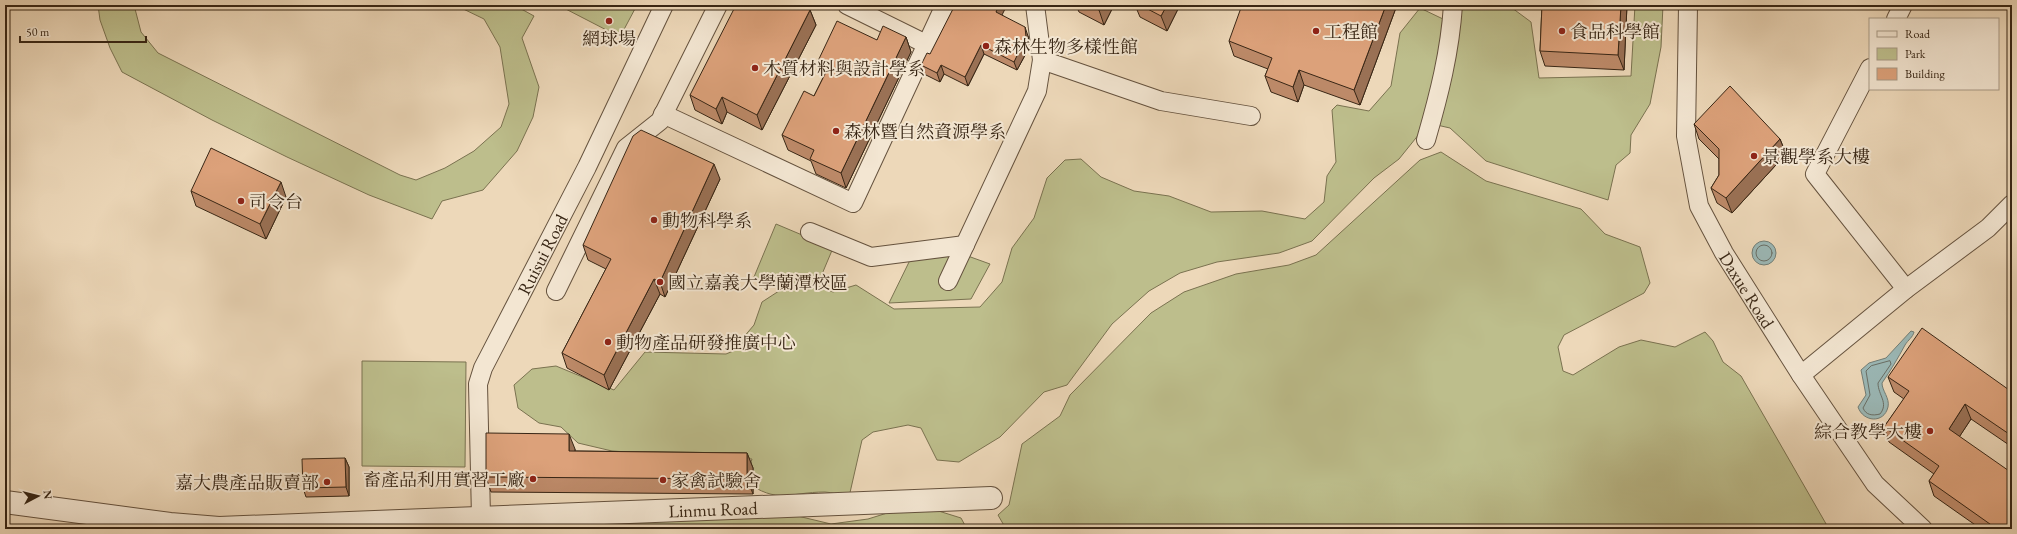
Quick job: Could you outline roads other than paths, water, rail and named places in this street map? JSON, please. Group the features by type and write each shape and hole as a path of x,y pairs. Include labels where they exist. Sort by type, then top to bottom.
{"street":[{"name":"Ruisui Road","path":"481,517 478,384 483,368 587,167 664,5"},
{"path":"556,291 626,148 660,121 718,5"},
{"path":"847,5 926,44"},
{"path":"663,114 853,203 945,5"},
{"path":"948,281 1037,90 1042,60 1035,5"},
{"path":"1426,140 1445,72 1451,38 1452,5"},
{"name":"Daxue Road","path":"1688,5 1686,136 1699,206 1724,253 1801,375 1875,484 1923,529"},
{"path":"1896,18 1903,5"},
{"path":"1042,60 1161,101 1251,116"},
{"path":"1869,70 1815,174 1906,289"},
{"path":"1801,375 1906,289 1988,228 2012,204"},
{"path":"810,232 871,257 965,245"},
{"name":"Linmu Road","path":"5,502 170,524 219,528 991,498"}],"water":[{"path":"1764,241 1772,245 1776,253 1772,261 1764,265 1756,261 1752,253 1756,245"},
{"path":"1911,331 1914,332 1913,335 1905,345 1882,383 1888,404 1886,412 1882,416 1873,419 1864,416 1858,407 1866,395 1861,370 1869,363 1886,358"}],"place":[{"name":"網球場","path":"609,21"},
{"name":"工程館","path":"1316,31"},
{"name":"食品科學館","path":"1562,31"},
{"name":"森林生物多樣性館","path":"986,46"},
{"name":"木質材料與設計學系","path":"755,68"},
{"name":"森林暨自然資源學系","path":"836,131"},
{"name":"景觀學系大樓","path":"1754,156"},
{"name":"司令台","path":"241,201"},
{"name":"動物科學系","path":"654,220"},
{"name":"國立嘉義大學蘭潭校區","path":"660,282"},
{"name":"動物產品研發推廣中心","path":"608,342"},
{"name":"綜合教學大樓","path":"1930,431"},
{"name":"畜產品利用實習工廠","path":"533,479"},
{"name":"家禽試驗舍","path":"663,480"},
{"name":"嘉大農產品販賣部","path":"327,482"}]}
